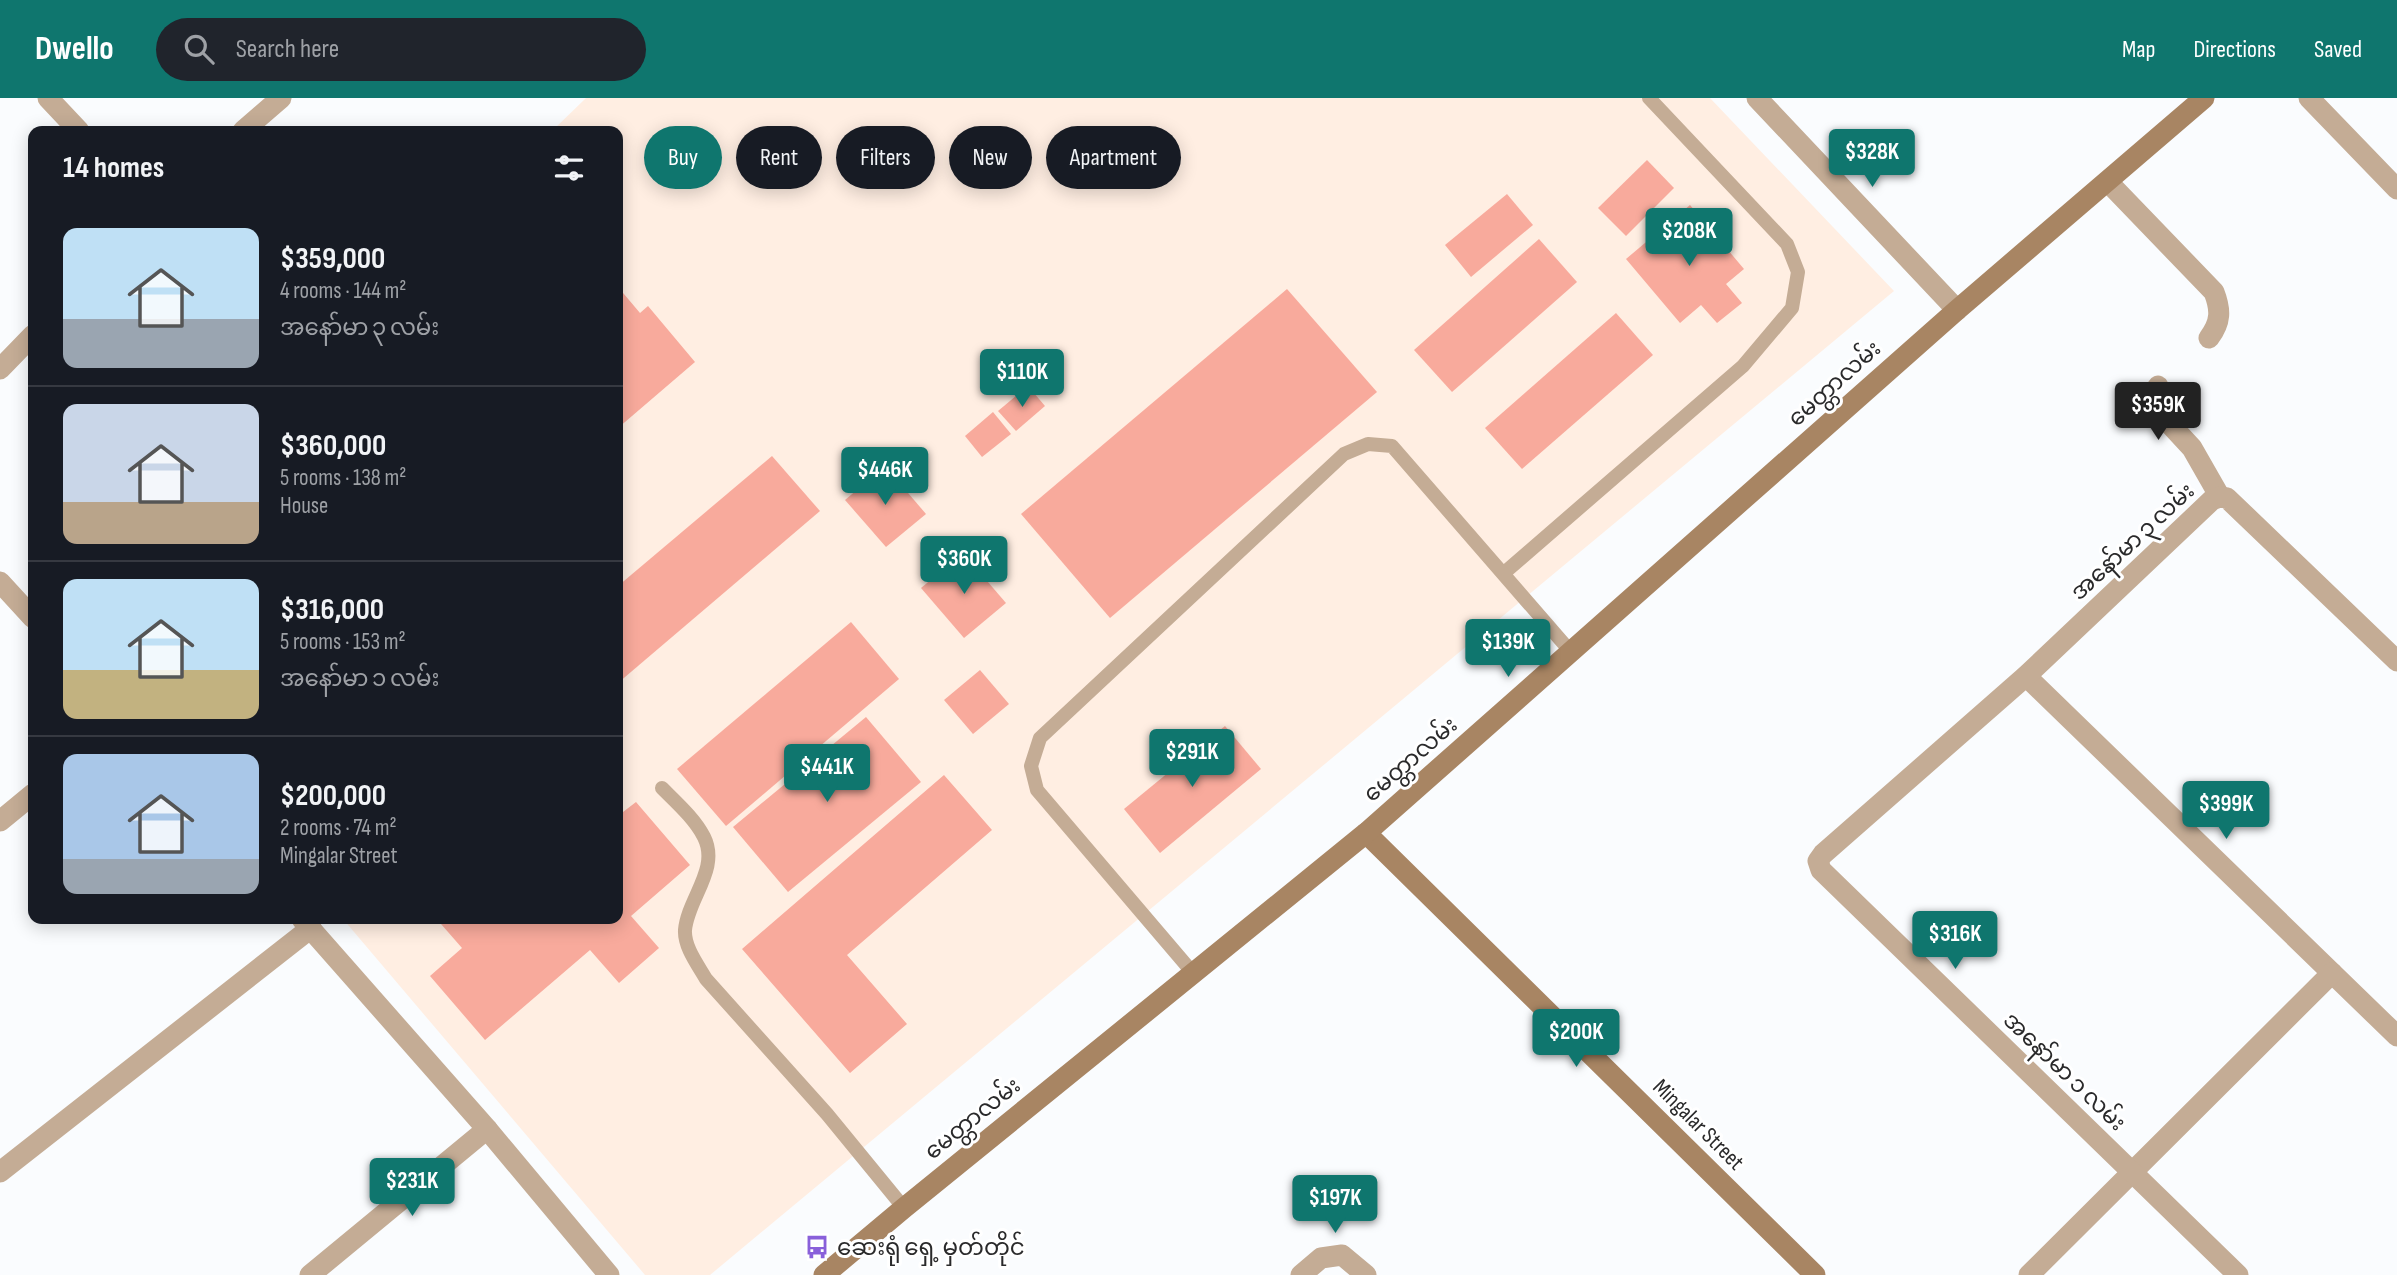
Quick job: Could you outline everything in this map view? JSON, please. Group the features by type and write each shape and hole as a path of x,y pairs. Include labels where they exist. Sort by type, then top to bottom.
{"main road":[{"name":"မေတ္တာလမ်း","path":"824,1275 1366,833 1957,310 2204,98"},
{"name":"Mingalar Street","path":"1366,833 1815,1275"}],"street":[{"path":"48,98 74,126"},
{"path":"249,126 281,98"},
{"path":"1757,98 1957,310"},
{"path":"2309,98 2397,189"},
{"path":"2108,182 2214,292 2220,315 2217,327 2209,338"},
{"path":"0,369 28,340"},
{"path":"2158,386 2154,395 2155,408 2192,448 2220,497"},
{"name":"အနော်မာ ၃ လမ်း","path":"2026,676 2212,500 2220,497 2227,498 2397,661"},
{"path":"0,582 28,613"},
{"path":"2026,676 2397,1036"},
{"name":"အနော်မာ ၁ လမ်း","path":"2026,676 1823,854 1818,861 1821,870 2238,1275"},
{"path":"0,821 28,798"},
{"path":"0,1172 307,924 487,1129 608,1275"},
{"path":"2029,1275 2332,973"},
{"path":"310,1275 487,1129"},
{"path":"1301,1275 1321,1258 1342,1255 1366,1275"}],"lane":[{"path":"1504,573 1743,366 1792,308 1798,272 1787,244 1649,98"},
{"path":"1193,973 1037,790 1031,766 1040,738 1343,454 1368,444 1392,446 1571,652"},
{"path":"662,788 687,814 705,839 710,861 685,930 691,953 706,979 827,1114 904,1208"}],"shaded area":[{"path":"586,98 1710,98 1894,291 710,1275 645,1275 347,924 623,924 623,126 557,126"}],"building":[{"path":"1647,160 1674,188 1626,236 1598,208"},
{"path":"1507,194 1533,225 1471,277 1445,245"},
{"path":"1690,205 1744,269 1726,284 1742,303 1717,323 1701,305 1680,323 1626,259"},
{"path":"1539,239 1577,282 1452,392 1414,350"},
{"path":"1287,289 1377,392 1110,618 1021,514"},
{"path":"623,293 640,313 648,306 695,362 623,424"},
{"path":"1616,313 1653,355 1522,469 1485,428"},
{"path":"1028,386 1045,406 1016,431 998,411"},
{"path":"993,412 1011,434 982,457 965,436"},
{"path":"772,456 820,511 623,679 623,582"},
{"path":"885,466 926,514 886,547 845,500"},
{"path":"963,553 1006,603 964,638 921,588"},
{"path":"851,622 899,679 726,826 677,769"},
{"path":"980,670 1009,704 973,734 944,700"},
{"path":"866,717 921,782 788,892 733,827"},
{"path":"1225,726 1261,769 1160,853 1124,809"},
{"path":"944,775 992,830 847,955 907,1024 850,1073 742,949"},
{"path":"636,802 690,865 631,916 659,948 619,983 590,950 485,1040 430,976 462,948 441,924 623,924 623,812"}],"place":[{"name":"ဆေးရုံ ရှေ့ မှတ်တိုင်","path":"817,1247"}]}
